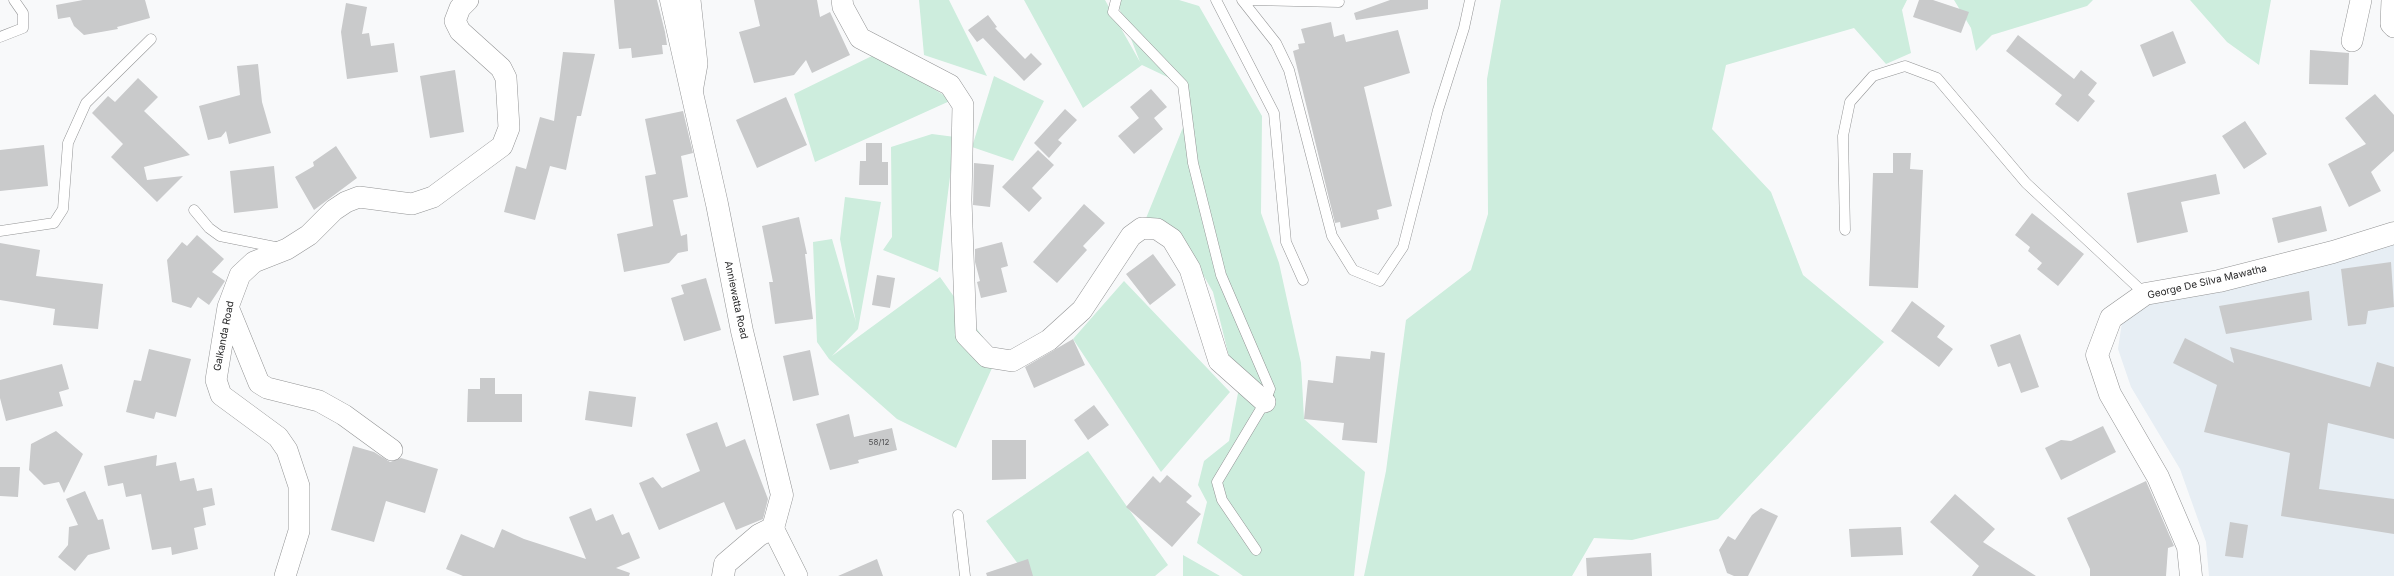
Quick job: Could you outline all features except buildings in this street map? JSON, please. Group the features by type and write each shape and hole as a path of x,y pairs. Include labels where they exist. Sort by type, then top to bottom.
{"street":[{"name":"Galkanda Road","path":"285,576 299,532 299,486 287,450 278,437 221,395 216,380 228,307 240,275 254,262 287,249 309,235 334,210 346,202 359,197 412,204 433,197 502,146 509,128 506,78 502,68 460,31 455,21 460,8 468,0"},
{"name":"Anniewatta Road","path":"671,0 717,204 742,330 782,495 773,528"},
{"path":"690,0 697,64 692,95"},
{"path":"842,0 843,7 860,38 950,85 963,105 961,200 966,335 987,357 1012,362 1049,340 1082,310 1131,236 1142,228 1157,229 1172,239 1190,269 1219,361 1264,402"},
{"path":"2352,42 2361,0"},
{"path":"2392,0 2391,24 2394,27"},
{"name":"George De Silva Mawatha","path":"2191,576 2188,547 2158,477 2110,394 2097,355 2111,318 2145,294 2234,277 2333,252 2394,233"},
{"path":"228,307 259,383 267,388 319,401 344,415 392,450"},
{"path":"723,576 725,564 759,535 773,528 797,576"}],"lane":[{"path":"0,37 23,28 23,13 14,0"},
{"path":"1116,0 1113,12 1183,85 1193,162 1220,275 1270,389 1264,402 1217,482 1222,500 1256,550"},
{"path":"1216,0 1274,113 1286,242 1303,280"},
{"path":"1242,0 1276,43 1289,70 1332,236 1353,270 1380,281 1403,247 1438,110 1464,28 1470,0"},
{"path":"1252,0 1339,2"},
{"path":"0,231 54,223 63,209 68,143 86,102 151,39"},
{"path":"1845,230 1843,136 1850,102 1873,76 1905,66 1937,78 2026,183 2145,294"},
{"path":"194,210 208,228 220,236 287,249"},
{"path":"958,515 965,576"}],"shaded area":[{"path":"2394,239 2394,576 2209,576 2206,542 2180,469 2131,387 2118,349 2122,322 2145,298"}],"green space":[{"path":"919,0 949,0 987,76 924,55"},
{"path":"1024,0 1105,0 1140,62 1116,0 1179,0 1199,6 1262,116 1261,213 1279,263 1301,363 1304,419 1365,472 1354,576 1243,576 1197,543 1207,502 1198,485 1204,461 1229,441 1238,393 1213,292 1182,238 1140,233 1186,120 1180,83 1142,65 1083,108"},
{"path":"1501,0 1907,0 1902,10 1911,53 1886,64 1854,28 1726,65 1712,129 1771,192 1803,275 1884,342 1718,519 1632,540 1594,538 1572,576 1364,576 1386,471 1406,320 1471,270 1488,214 1487,79"},
{"path":"1954,0 2093,0 2087,6 1992,35 1976,51 1971,28"},
{"path":"2190,0 2271,0 2259,65 2227,42"},
{"path":"876,54 952,100 815,162 794,94"},
{"path":"994,76 1044,101 1013,161 972,147"},
{"path":"932,134 955,137 938,272 883,250 892,237 891,147"},
{"path":"845,197 881,202 858,329 832,356 940,277 997,357 956,448 897,419 829,359 817,342 813,242 832,239 856,322 840,239"},
{"path":"1124,281 1230,392 1161,472 1073,339"},
{"path":"1088,451 1168,565 1155,576 1027,576 986,521"},
{"path":"1183,555 1220,576 1183,576"}]}
